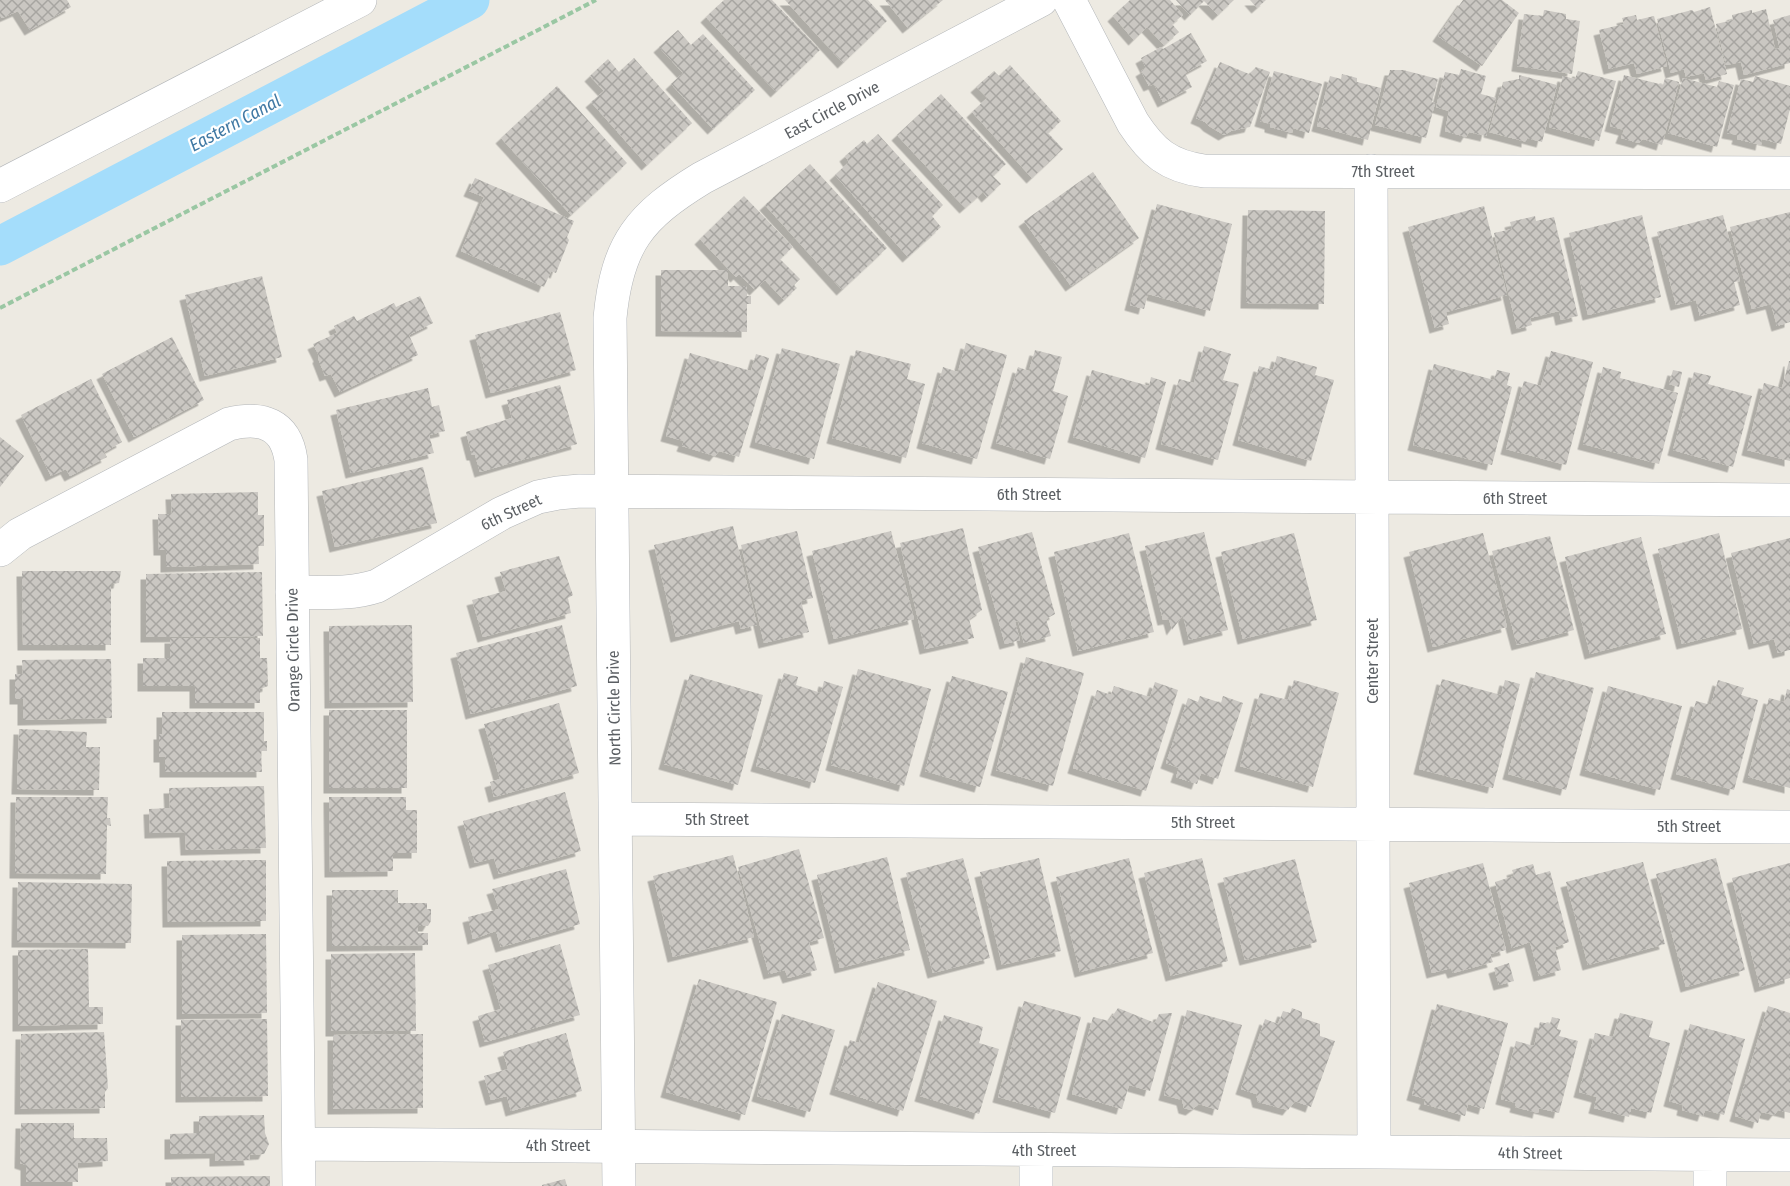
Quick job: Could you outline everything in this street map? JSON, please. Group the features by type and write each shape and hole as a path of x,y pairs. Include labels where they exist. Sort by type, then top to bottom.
{"lane":[{"path":"0,186 360,0"},
{"name":"East Circle Drive","path":"634,235 654,212 676,194 702,178 1041,0"},
{"name":"7th Street","path":"1069,0 1133,123 1150,146 1177,165 1204,171 1790,172"},
{"name":"Center Street","path":"1371,171 1374,1151"},
{"name":"North Circle Drive","path":"619,1186 610,318 613,290 621,260 634,235"},
{"name":"Orange Circle Drive","path":"0,550 20,534 229,424 256,421 270,425 281,434 289,446 291,460 299,1186"},
{"name":"6th Street","path":"292,592 349,592 363,591 377,586 519,504 558,493 611,491 1790,500"},
{"name":"5th Street","path":"616,819 1790,827"},
{"name":"4th Street","path":"298,1144 1374,1151 1710,1170 1790,1155"},
{"path":"1036,1150 1036,1186"}],"path":[{"path":"0,308 596,0"}],"building":[{"path":"0,0 67,0 71,7 30,30 18,11 2,18"},
{"path":"724,0 772,0 820,50 776,92 706,17"},
{"path":"785,0 868,0 887,21 843,63"},
{"path":"885,0 943,0 908,28"},
{"path":"1130,0 1170,0 1183,15 1172,24 1179,32 1164,45 1147,27 1134,40 1113,16"},
{"path":"1176,0 1234,0 1218,15 1204,1 1190,15"},
{"path":"1250,0 1266,0 1257,8"},
{"path":"1463,0 1502,0 1519,13 1482,66 1438,36"},
{"path":"1710,7 1727,74 1706,80 1704,73 1686,77 1684,69 1671,73 1657,19"},
{"path":"1766,9 1775,49 1779,48 1782,58 1773,20 1790,15 1790,63 1744,75 1741,62 1726,65 1716,24 1733,20 1732,15"},
{"path":"1544,10 1566,14 1566,19 1580,21 1572,74 1517,66 1524,14 1543,16"},
{"path":"1636,15 1637,20 1654,16 1667,66 1637,74 1634,63 1609,69 1599,30 1624,24 1622,18"},
{"path":"678,30 691,45 703,34 755,90 713,129 671,84 683,73 659,47"},
{"path":"1191,33 1207,61 1185,73 1192,87 1163,102 1154,84 1149,86 1141,71 1146,68 1141,58"},
{"path":"634,58 692,123 647,165 591,102 604,91 590,76 608,59 619,72"},
{"path":"1220,62 1249,74 1256,67 1270,72 1250,127 1224,135 1196,118"},
{"path":"1010,65 1061,121 1048,133 1063,149 1032,178 972,112 987,98 976,87 994,71 999,76"},
{"path":"1461,69 1486,76 1481,94 1496,98 1486,136 1469,132 1466,137 1445,131 1449,111 1436,107 1445,72 1459,75"},
{"path":"1390,70 1403,70 1438,79 1432,102 1435,103 1426,138 1375,125"},
{"path":"1274,71 1322,84 1309,133 1293,128 1292,133 1270,127 1270,124 1260,121"},
{"path":"1578,71 1616,81 1599,141 1549,127 1563,76 1575,79"},
{"path":"1342,74 1357,78 1357,82 1381,88 1368,140 1317,126 1330,76 1341,79"},
{"path":"1519,75 1557,85 1542,142 1527,138 1527,142 1489,132 1503,82 1519,79"},
{"path":"1624,75 1663,85 1665,78 1679,82 1662,145 1643,139 1639,143 1621,138 1624,130 1610,126"},
{"path":"1755,76 1790,86 1790,109 1781,144 1762,139 1761,145 1737,139 1738,135 1727,133 1741,79 1753,82"},
{"path":"1683,78 1717,87 1719,81 1734,85 1717,147 1668,133"},
{"path":"557,86 627,163 571,215 501,138"},
{"path":"941,94 1006,164 993,176 1001,184 987,197 983,192 965,208 897,135"},
{"path":"878,134 943,205 932,216 941,227 908,257 835,175 849,162 845,156 864,140 867,144"},
{"path":"810,164 887,248 842,290 765,205"},
{"path":"1093,172 1139,238 1071,286 1024,221"},
{"path":"475,178 574,221 556,273 551,271 544,287 461,251 484,197 469,191"},
{"path":"744,196 793,247 780,259 800,279 794,285 797,288 784,300 765,280 755,290 739,274 736,277 700,239"},
{"path":"1157,204 1232,224 1210,311 1148,294 1144,309 1130,305"},
{"path":"1484,206 1507,295 1446,312 1449,324 1435,328 1408,227"},
{"path":"1248,210 1325,211 1324,304 1246,303"},
{"path":"1790,212 1790,322 1777,326 1771,304 1752,309 1730,227"},
{"path":"1642,215 1661,297 1588,315 1569,233"},
{"path":"1723,215 1740,281 1734,282 1740,305 1700,316 1696,300 1676,305 1657,232"},
{"path":"1535,216 1536,221 1554,217 1578,316 1561,320 1559,311 1530,318 1532,325 1517,329 1494,233 1512,229 1510,222"},
{"path":"661,270 728,270 728,286 747,286 747,296 751,296 751,304 747,304 747,332 661,331"},
{"path":"262,276 282,357 205,376 185,295"},
{"path":"420,296 433,323 409,335 418,355 340,392 331,374 325,376 313,344 337,333 334,326 354,316 357,321 394,303 396,307"},
{"path":"560,312 576,370 491,393 475,335"},
{"path":"172,337 204,400 134,437 102,374"},
{"path":"966,343 1007,355 977,459 922,443 943,367 958,372"},
{"path":"1204,346 1231,354 1223,380 1239,384 1218,460 1161,444 1179,379 1194,383"},
{"path":"782,348 840,364 814,459 755,442"},
{"path":"856,350 911,364 907,379 925,384 906,458 832,438"},
{"path":"1035,350 1062,357 1053,391 1068,396 1050,459 996,443 1018,367 1029,371"},
{"path":"1551,351 1593,362 1566,465 1506,449 1524,381 1541,386"},
{"path":"690,353 751,371 756,354 769,358 739,457 719,451 715,456 682,446 684,441 666,436"},
{"path":"1277,356 1317,367 1315,375 1334,380 1311,461 1238,440 1259,366 1273,370"},
{"path":"1789,361 1790,461 1747,450 1764,383 1782,388"},
{"path":"1434,364 1494,380 1497,370 1510,373 1507,385 1512,387 1492,465 1413,445"},
{"path":"1603,367 1621,372 1620,378 1678,393 1659,464 1583,444"},
{"path":"1092,370 1149,386 1151,377 1166,382 1145,458 1073,437"},
{"path":"1673,370 1682,372 1679,387 1669,384"},
{"path":"1694,372 1711,376 1708,384 1752,396 1733,467 1673,450"},
{"path":"91,379 122,442 104,452 107,457 70,476 66,469 51,476 21,415"},
{"path":"560,385 577,444 480,472 475,455 472,455 466,432 512,418 507,400"},
{"path":"428,388 432,407 439,405 445,431 429,435 434,453 351,473 336,410"},
{"path":"0,437 24,456 0,487"},
{"path":"423,467 437,523 335,547 322,491"},
{"path":"258,492 258,515 264,515 264,546 258,546 259,564 166,567 166,550 159,550 158,514 172,514 171,494"},
{"path":"733,526 757,625 741,629 739,621 676,637 654,545"},
{"path":"963,528 982,610 969,619 974,638 925,649 900,543"},
{"path":"797,531 813,598 801,601 809,632 764,643 741,545"},
{"path":"891,531 914,619 834,639 812,551"},
{"path":"1032,532 1055,614 1046,619 1051,636 1024,643 1018,621 1015,622 1020,640 1005,644 978,547"},
{"path":"1204,532 1228,630 1189,640 1183,615 1172,630 1169,619 1163,620 1145,546"},
{"path":"1129,533 1154,632 1078,651 1054,552"},
{"path":"1294,533 1317,620 1243,639 1221,552"},
{"path":"1483,533 1507,627 1433,647 1409,552"},
{"path":"1719,533 1742,629 1682,644 1658,549"},
{"path":"1550,536 1574,630 1517,645 1492,551"},
{"path":"1641,537 1666,634 1590,654 1565,557"},
{"path":"1790,538 1790,650 1778,653 1774,639 1754,644 1731,553"},
{"path":"559,556 573,595 568,598 571,613 483,637 472,600 506,591 500,572"},
{"path":"22,571 121,571 119,583 111,584 111,645 23,645"},
{"path":"262,572 263,636 146,637 146,574"},
{"path":"412,625 413,702 330,703 329,626"},
{"path":"562,625 577,686 471,714 456,653"},
{"path":"170,638 260,638 260,658 267,658 268,686 260,689 260,703 195,703 195,686 143,686 143,658 170,658"},
{"path":"1026,657 1084,673 1053,786 996,770"},
{"path":"111,659 112,718 23,720 23,699 15,699 15,674 23,674 22,660"},
{"path":"858,669 931,689 904,786 831,765"},
{"path":"1536,672 1594,688 1566,790 1508,774"},
{"path":"784,673 798,677 796,685 821,693 824,681 843,687 815,783 756,766"},
{"path":"690,674 763,695 738,785 664,764"},
{"path":"952,676 1008,692 980,787 925,771"},
{"path":"1442,679 1501,695 1505,680 1520,684 1493,788 1419,769"},
{"path":"1294,680 1339,693 1313,787 1240,766 1260,693 1288,700"},
{"path":"1718,680 1744,688 1741,695 1758,700 1734,790 1676,774 1696,701 1711,705"},
{"path":"1155,682 1178,690 1146,791 1073,768 1097,690 1111,695 1114,686 1150,697"},
{"path":"1608,686 1682,706 1660,790 1585,770"},
{"path":"1787,689 1790,690 1790,788 1748,777 1769,698 1784,702"},
{"path":"1200,696 1221,703 1223,696 1243,703 1218,779 1201,773 1197,784 1176,777 1179,768 1166,763 1188,698 1198,702"},
{"path":"559,703 579,773 494,797 490,782 500,779 484,724"},
{"path":"329,710 407,710 407,788 329,788"},
{"path":"162,712 264,712 264,741 267,741 267,751 261,751 262,772 165,772 165,757 159,757"},
{"path":"19,729 87,732 86,747 100,747 99,790 17,789"},
{"path":"264,786 266,848 186,850 185,832 150,833 149,809 170,808 169,788"},
{"path":"565,792 581,851 499,874 494,858 475,863 463,821"},
{"path":"16,797 108,797 107,818 110,818 111,826 107,825 106,874 15,873"},
{"path":"329,797 406,797 406,810 417,810 417,853 393,853 393,871 330,872"},
{"path":"799,849 824,938 809,942 817,970 788,978 785,970 769,974 738,867"},
{"path":"733,855 754,937 673,957 653,876"},
{"path":"887,857 910,950 840,968 817,875"},
{"path":"963,858 990,958 933,973 906,873"},
{"path":"1039,858 1061,951 1002,965 980,872"},
{"path":"1129,858 1153,953 1080,972 1056,877"},
{"path":"1202,858 1228,961 1171,976 1144,873"},
{"path":"1716,858 1745,970 1686,987 1656,874"},
{"path":"1295,859 1317,942 1245,960 1223,878"},
{"path":"266,860 266,921 168,922 167,861"},
{"path":"1643,862 1665,944 1588,965 1566,882"},
{"path":"1483,863 1506,950 1490,954 1493,962 1453,973 1451,968 1432,973 1409,883"},
{"path":"1790,863 1790,978 1760,987 1732,878"},
{"path":"1533,864 1536,875 1550,871 1569,942 1555,947 1561,970 1539,976 1530,942 1512,948 1495,882 1514,876 1512,870"},
{"path":"566,869 580,924 501,947 496,931 473,939 468,917 499,909 492,889"},
{"path":"18,882 132,884 131,943 17,942"},
{"path":"332,890 398,890 398,903 427,903 427,909 431,909 431,921 428,926 418,926 418,933 428,933 428,945 332,946"},
{"path":"266,934 267,1013 182,1014 182,935"},
{"path":"560,944 580,1015 485,1042 478,1016 501,1009 488,965"},
{"path":"88,949 89,1007 103,1007 103,1024 18,1026 18,950"},
{"path":"415,953 416,1031 331,1031 331,954"},
{"path":"1509,963 1514,981 1499,985 1494,968"},
{"path":"699,979 777,1002 745,1115 666,1092"},
{"path":"878,982 937,1001 903,1111 835,1089 850,1040 859,1043"},
{"path":"1024,1001 1081,1017 1055,1113 998,1097"},
{"path":"1437,1004 1508,1023 1484,1109 1468,1104 1465,1116 1424,1104 1426,1099 1412,1095"},
{"path":"1768,1006 1790,1013 1790,1113 1778,1110 1774,1115 1761,1112 1758,1123 1735,1116"},
{"path":"1118,1008 1155,1023 1159,1014 1172,1013 1150,1091 1129,1085 1122,1109 1072,1094 1093,1017 1109,1021"},
{"path":"1292,1008 1302,1012 1302,1018 1320,1024 1320,1036 1335,1041 1311,1107 1295,1101 1288,1110 1258,1102 1256,1094 1241,1089 1265,1019 1278,1024 1283,1011 1290,1013"},
{"path":"1187,1010 1242,1025 1218,1110 1199,1104 1191,1110 1184,1108 1182,1100 1164,1095"},
{"path":"1620,1013 1653,1021 1649,1037 1670,1043 1651,1113 1631,1108 1629,1117 1594,1108 1597,1097 1579,1092 1595,1033 1613,1037"},
{"path":"782,1014 835,1030 810,1112 757,1096"},
{"path":"944,1015 983,1027 979,1043 999,1049 979,1114 920,1096"},
{"path":"1552,1017 1560,1019 1557,1029 1561,1030 1559,1036 1578,1041 1559,1113 1539,1108 1538,1113 1515,1107 1516,1103 1501,1099 1516,1041 1534,1046 1540,1022 1550,1024"},
{"path":"267,1019 268,1096 181,1097 181,1020"},
{"path":"1690,1024 1745,1039 1724,1115 1705,1110 1703,1116 1682,1110 1683,1105 1669,1101"},
{"path":"104,1032 108,1088 105,1092 105,1108 20,1109 21,1034"},
{"path":"566,1033 582,1091 511,1111 507,1096 491,1100 484,1076 508,1069 503,1052"},
{"path":"423,1034 423,1108 333,1109 333,1035"},
{"path":"264,1115 265,1133 269,1144 264,1154 249,1155 250,1160 215,1161 215,1153 170,1154 170,1134 199,1133 199,1116"},
{"path":"21,1123 74,1123 74,1138 107,1138 108,1161 78,1163 78,1182 26,1182 26,1165 20,1163"},
{"path":"270,1176 270,1186 171,1186 171,1177"},
{"path":"565,1179 567,1186 542,1186 542,1185"}],"waterway":[{"name":"Eastern Canal","path":"0,246 470,0"}]}
